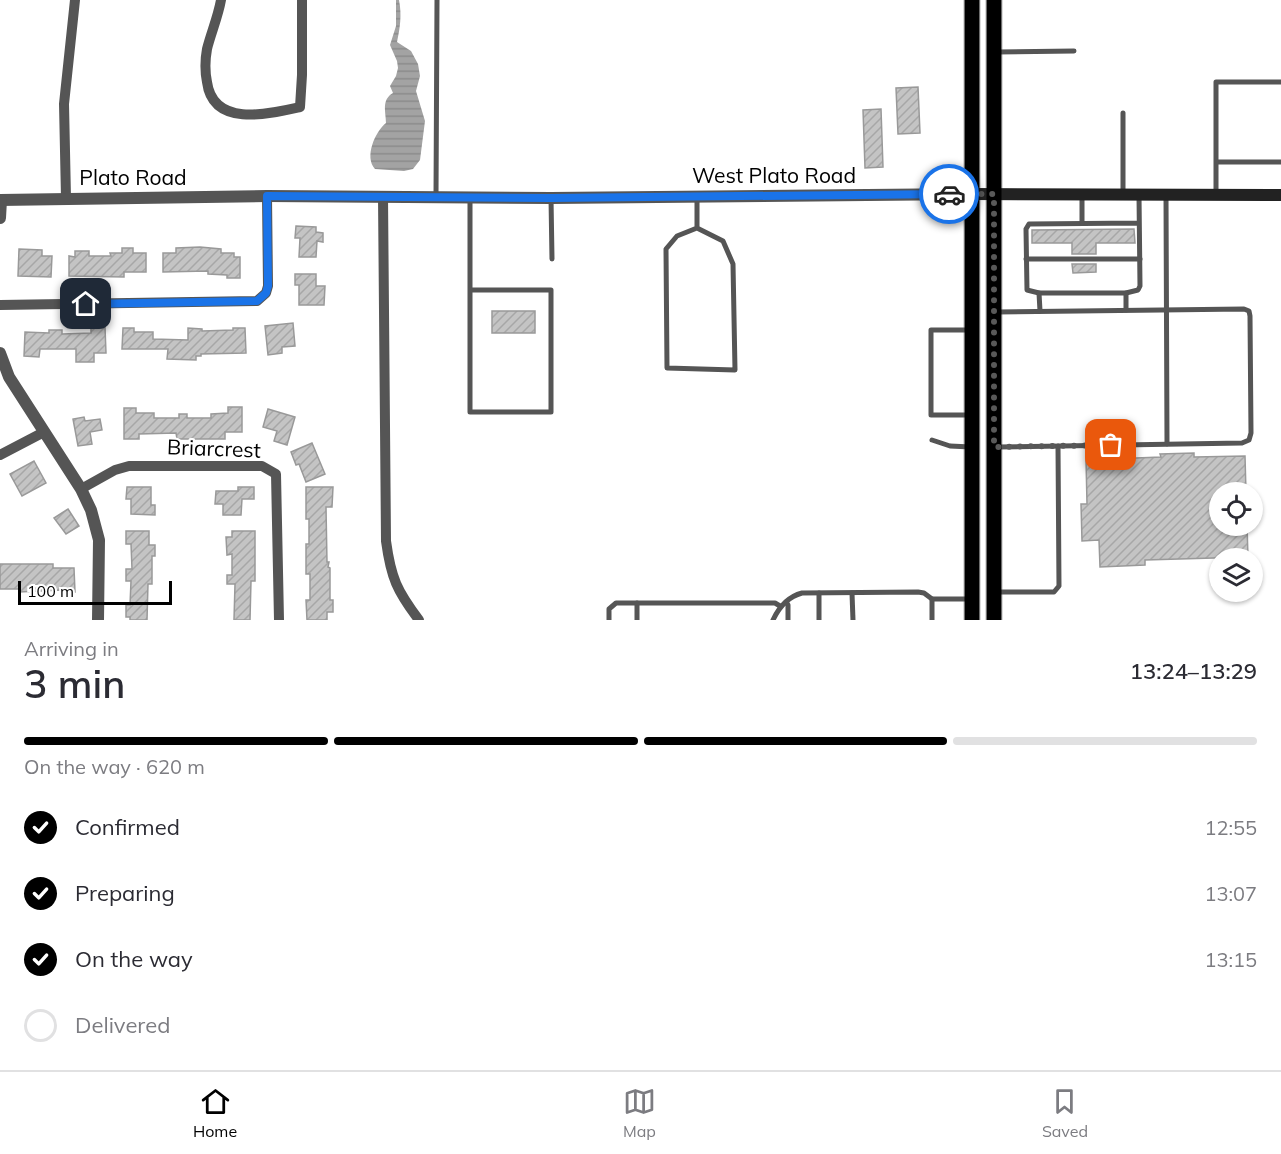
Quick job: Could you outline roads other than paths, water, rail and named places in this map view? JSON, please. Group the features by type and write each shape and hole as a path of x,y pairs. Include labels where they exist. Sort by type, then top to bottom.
{"main road":[{"path":"972,0 972,620"},
{"path":"994,0 994,620"},
{"name":"West Plato Road","path":"972,194 1281,195"},
{"path":"972,447 994,447"}],"street":[{"path":"66,198 64,104 75,0"},
{"path":"221,0 207,51 205,72 208,92 220,108 242,115 267,115 300,107 302,0"},
{"name":"West Plato Road","path":"267,196 551,198 972,194"},
{"path":"0,304 248,303 257,301 266,293 268,286 267,196"},
{"name":"Plato Road","path":"0,200 267,196"},
{"path":"383,196 386,541 390,569 402,598 419,620"},
{"path":"0,200 0,218"},
{"path":"0,353 9,377 81,489 96,525 99,540 98,620"},
{"path":"0,455 44,432"},
{"name":"Briarcrest","path":"81,489 115,470 129,466 262,466 276,474 279,620"}],"lane":[{"path":"436,196 437,0"},
{"path":"994,52 1074,51"},
{"path":"1216,195 1216,82 1281,82"},
{"path":"1123,113 1123,194"},
{"path":"1217,162 1281,162"},
{"path":"1082,194 1082,223"},
{"path":"1139,195 1140,286 1135,292 1028,290 1026,229 1029,224 1139,223"},
{"path":"1166,195 1167,444"},
{"path":"696,196 697,228"},
{"path":"470,197 470,412 551,412 551,290 471,290"},
{"path":"551,198 552,259"},
{"path":"697,228 723,241 733,264 735,370 667,368 666,249 677,236 697,228"},
{"path":"1026,259 1140,259"},
{"path":"1039,292 1040,311"},
{"path":"1126,292 1126,310"},
{"path":"994,447 1242,443 1249,440 1251,433 1250,327 1248,311 1244,309 995,312"},
{"path":"972,330 931,330 931,415 972,415"},
{"path":"932,440 950,446 972,447"},
{"path":"994,592 1054,592 1059,586 1058,446"},
{"path":"773,620 780,606 802,593 924,593 932,599 972,599"},
{"path":"819,593 819,620"},
{"path":"852,593 852,620"},
{"path":"932,599 932,620"},
{"path":"786,602 788,620"},
{"path":"609,620 611,605 616,603 776,603 780,606"},
{"path":"637,603 637,620"}]}
